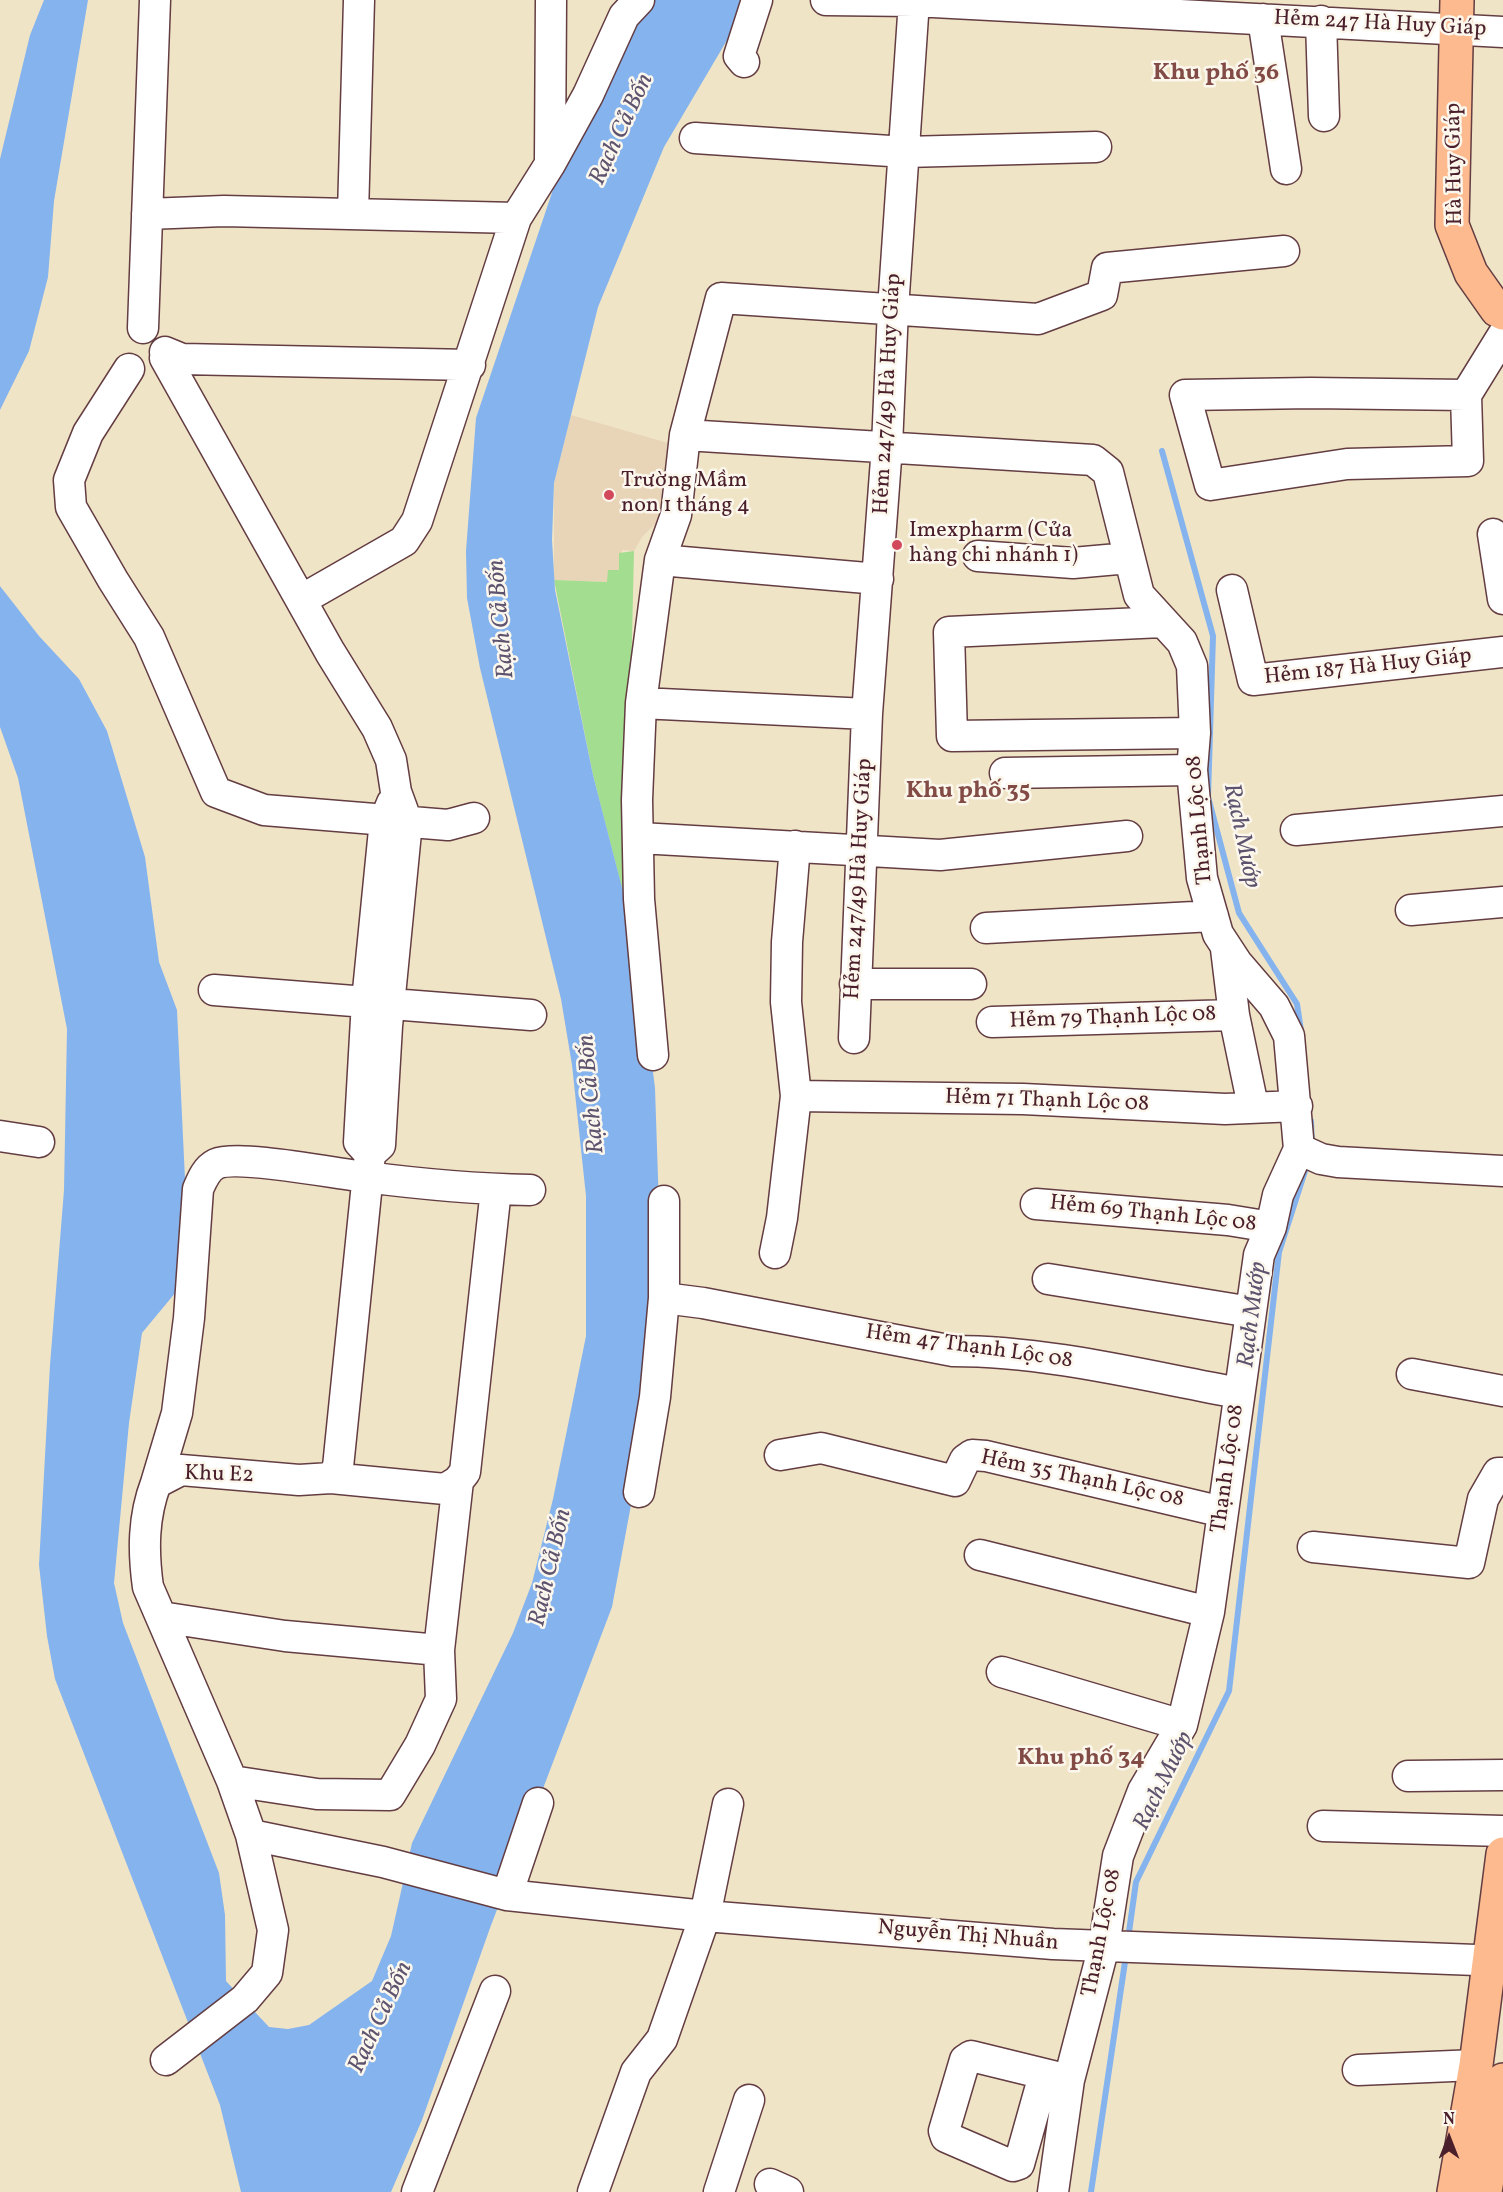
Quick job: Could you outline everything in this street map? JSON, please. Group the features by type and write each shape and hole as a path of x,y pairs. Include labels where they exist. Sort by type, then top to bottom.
{"main road":[{"name":"Hà Huy Giáp","path":"1456,14 1452,225 1471,273 1497,310 1503,313"},
{"path":"1485,2192 1497,2159 1490,2072 1503,1854"},
{"path":"1454,2192 1490,2072"}],"street":[{"path":"143,328 155,0"},
{"path":"353,214 359,0"},
{"path":"550,164 551,0"},
{"path":"301,600 404,541 417,521 471,365 516,218 550,164 588,95 624,16 639,0"},
{"path":"744,63 739,56 758,0"},
{"name":"Hẻm 247 Hà Huy Giáp","path":"840,0 1143,7 1263,19 1303,14 1456,14 1503,32"},
{"name":"Hẻm 247/49 Hà Huy Giáp","path":"854,1038 867,714 887,446 893,309 914,1"},
{"path":"1303,14 1324,116"},
{"path":"1263,19 1286,170"},
{"path":"695,138 905,152 1096,147"},
{"path":"147,214 224,211 516,218"},
{"path":"653,1054 639,899 640,838 637,800 641,703 660,560 676,515 685,435 721,297 1038,319 1102,295 1107,268 1284,251"},
{"path":"165,355 156,369 142,373 129,369 121,357 121,343 130,332 143,328 157,332 165,344 165,355 301,600 377,728 391,760 396,792 396,821 378,1002 359,1142 368,1166 338,1467 331,1478"},
{"path":"1466,395 1311,393 1185,395 1210,485 1347,464 1468,461 1466,395 1503,335"},
{"path":"165,355 182,359 471,365"},
{"path":"129,369 88,433 69,480 71,507 149,637 216,792 264,810 448,825 474,818"},
{"path":"685,435 887,446"},
{"name":"Thạnh Lộc 08","path":"887,446 1093,459 1108,472 1139,595 1182,642 1192,666 1195,733 1192,770 1202,878 1218,934 1274,1006 1289,1036 1297,1106 1308,1153 1278,1195 1271,1227 1259,1255 1209,1612 1182,1725 1143,1791 1118,1856 1104,1946 1056,2078 1053,2192"},
{"path":"1493,534 1503,599"},
{"path":"978,556 1073,563 1129,558"},
{"path":"660,560 878,579"},
{"name":"Hẻm 187 Hà Huy Giáp","path":"1232,590 1253,680 1503,652"},
{"path":"1162,622 949,632 952,736 1195,733"},
{"path":"641,703 867,714"},
{"path":"1005,773 1192,770"},
{"path":"1296,830 1503,811"},
{"path":"640,838 940,855 1128,836"},
{"path":"775,1253 782,1218 796,1096 786,1002 787,942 795,846"},
{"path":"1411,910 1503,902"},
{"path":"987,928 1214,916"},
{"path":"1226,946 1234,1015 1253,1106"},
{"path":"855,984 971,984"},
{"path":"214,990 531,1015"},
{"name":"Hẻm 79 Thạnh Lộc 08","path":"992,1022 1234,1015"},
{"name":"Hẻm 71 Thạnh Lộc 08","path":"796,1096 1023,1099 1225,1108 1297,1106"},
{"path":"0,1136 39,1142"},
{"path":"1308,1153 1398,1166 1503,1171"},
{"path":"156,1483 177,1413 189,1318 198,1189 206,1173 217,1164 246,1162 368,1166 496,1189 530,1190"},
{"path":"232,1781 317,1794 390,1795 420,1745 441,1699 439,1650 458,1481 465,1472 496,1189"},
{"path":"639,1492 655,1397 664,1298 663,1201"},
{"name":"Hẻm 69 Thạnh Lộc 08","path":"1036,1204 1228,1220 1271,1227"},
{"path":"1048,1279 1251,1312"},
{"name":"Hẻm 47 Thạnh Lộc 08","path":"664,1298 704,1303 953,1351 993,1351 1239,1393"},
{"path":"1412,1374 1503,1391"},
{"name":"Hẻm 35 Thạnh Lộc 08","path":"780,1455 821,1448 955,1481 965,1460 972,1455 986,1456 1223,1512"},
{"name":"Khu E2","path":"166,2060 245,1999 267,1973 273,1930 251,1835 232,1781 148,1587 144,1559 147,1507 156,1483 181,1470 299,1480 331,1478 445,1489 458,1481"},
{"path":"1313,1547 1469,1563 1483,1499 1498,1473 1503,1473"},
{"path":"980,1555 1209,1612"},
{"path":"161,1617 285,1636 439,1650"},
{"path":"1002,1672 1182,1725"},
{"path":"1408,1776 1503,1775"},
{"path":"507,1895 538,1803"},
{"path":"593,2192 636,2072 662,2039 705,1916 728,1804"},
{"path":"1323,1826 1503,1831"},
{"name":"Nguyễn Thị Nhuần","path":"251,1835 383,1862 507,1895 705,1916 1053,1944 1497,1960"},
{"path":"417,2192 495,1991"},
{"path":"1358,2070 1490,2072"},
{"path":"719,2192 749,2100"}],"shaded area":[{"name":"Trường Mầm non 1 tháng 4","path":"571,415 668,443 660,519 642,537 634,551 622,550 619,571 607,582 554,580 554,483"}],"green space":[{"path":"634,551 628,812 630,920 593,775 554,580 607,582 608,570 619,570 619,553"}],"water":[{"path":"44,0 88,0 54,201 48,277 29,351 0,410 0,159 30,35"},
{"name":"Rạch Cả Bốn","path":"648,0 747,0 743,13 664,147 598,307 554,483 552,540 555,590 593,775 637,946 655,1088 662,1298 652,1392 612,1607 490,1928 422,2120 391,2192 241,2192 220,2105 55,1679 47,1636 39,1565 50,1365 64,1190 67,1029 18,778 0,727 0,586 39,636 79,679 107,731 145,857 159,962 177,1010 185,1179 176,1292 142,1333 129,1423 114,1583 123,1623 219,1873 225,1915 226,1981 269,2027 288,2029 309,2025 372,1981 391,1936 412,1843 513,1633 532,1583 553,1499 586,1336 586,1196 572,1065 561,999 480,668 467,598 466,551 476,418 564,157"}],"waterway":[{"name":"Rạch Mướp","path":"1162,451 1213,636 1208,797 1239,913 1297,1004 1301,1031"},
{"name":"Rạch Mướp","path":"1311,1121 1312,1147"},
{"name":"Rạch Mướp","path":"1128,1939 1136,1882 1229,1691 1279,1252 1305,1171"},
{"name":"Rạch Mướp","path":"1091,2192 1126,1955"}],"place":[{"name":"Trường Mầm non 1 tháng 4","path":"609,495"},
{"name":"Imexpharm (Cửa hàng chi nhánh 1)","path":"897,545"}],"district":[{"name":"Khu phố 36","path":"1216,75"},
{"name":"Khu phố 35","path":"968,793"},
{"name":"Khu phố 34","path":"1081,1760"}]}
